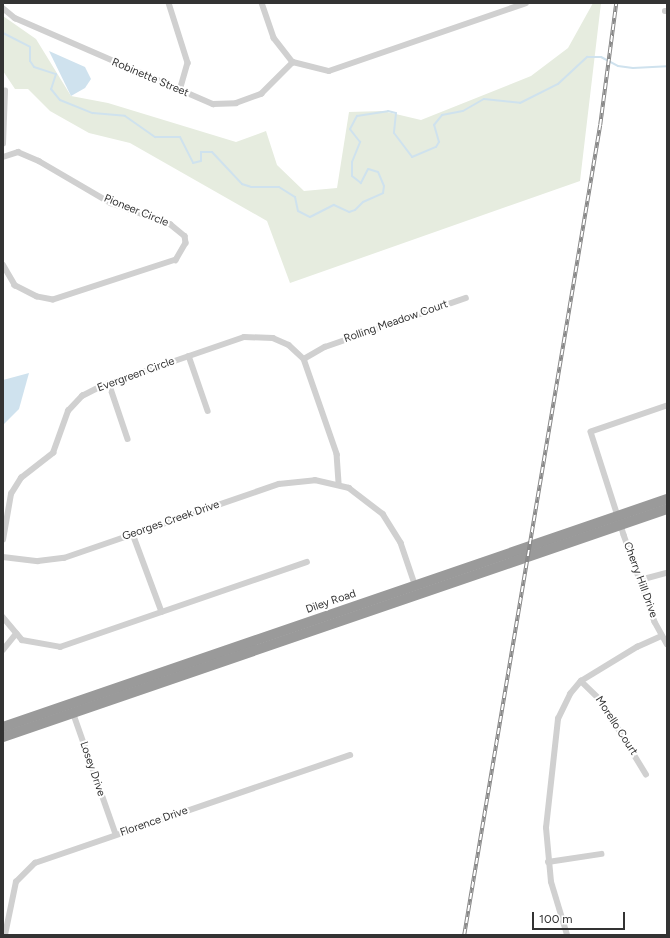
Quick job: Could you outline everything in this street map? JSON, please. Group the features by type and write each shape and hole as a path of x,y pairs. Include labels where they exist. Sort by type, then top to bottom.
{"highway":[{"name":"Diley Road","path":"3,727 72,708 417,590 620,520 667,499"},
{"name":"Diley Road","path":"620,520 667,509"},
{"name":"Diley Road","path":"3,737 72,708"}],"street":[{"path":"169,3 188,63 180,91"},
{"path":"262,3 274,38 293,62 316,70 338,70 526,3"},
{"name":"Robinette Street","path":"3,8 15,18 180,91 213,104 236,103 273,85 293,62"},
{"path":"3,144 4,91"},
{"name":"Pioneer Circle","path":"3,157 18,152 39,160 110,203 170,224 185,236 184,250 176,260 91,287 66,298 43,300 15,286 3,265"},
{"name":"Rolling Meadow Court","path":"304,359 325,347 466,298"},
{"name":"Evergreen Circle","path":"3,540 10,494 21,478 53,453 68,412 77,401 109,383 254,336 282,341 304,359"},
{"path":"189,356 208,411"},
{"path":"304,359 337,454 338,484 368,500 396,532 417,590"},
{"path":"109,383 128,439"},
{"name":"Cherry Hill Drive","path":"667,406 591,432 640,580 662,636 667,644"},
{"name":"Georges Creek Drive","path":"3,558 38,561 64,558 285,483 315,480 338,484"},
{"path":"133,534 162,612"},
{"path":"3,617 16,634 41,646 60,647 307,562"},
{"path":"640,580 667,573"},
{"path":"3,650 16,634"},
{"path":"567,935 548,862 546,810 558,719 570,694 581,681 637,647 662,636"},
{"name":"Morello Court","path":"581,681 601,700 646,774"},
{"name":"Losey Drive","path":"72,708 116,834"},
{"name":"Florence Drive","path":"5,935 13,891 27,868 116,834 350,755"},
{"path":"548,862 601,854"}],"shaded area":[{"path":"593,3 601,3 580,181 290,283 267,221 130,143 89,133 50,111 28,89 15,89 3,71 3,16 36,39 71,96 108,103 236,142 266,131 277,165 304,191 337,188 349,112 383,111 421,120 531,76 568,48"}],"water":[{"path":"49,51 85,67 91,79 85,88 71,96"},
{"path":"29,373 19,409 3,425 3,380"}],"waterway":[{"path":"3,33 30,47 30,61 34,67 56,74 51,89 60,100 93,113 125,116 155,137 180,137 193,163 201,161 201,152 212,152 242,184 251,187 279,187 295,197 298,211 310,217 334,205 349,212 355,210 363,202 383,193 384,186 378,172 368,169 361,183 352,176 352,162 360,142 350,129 357,116 388,111 396,113 394,133 412,157 436,147 439,142 434,125 442,115 463,111 484,99 520,103 558,84 587,57 601,57 618,66 633,68 667,66"}],"railway":[{"path":"464,935 600,125 616,3"}]}
